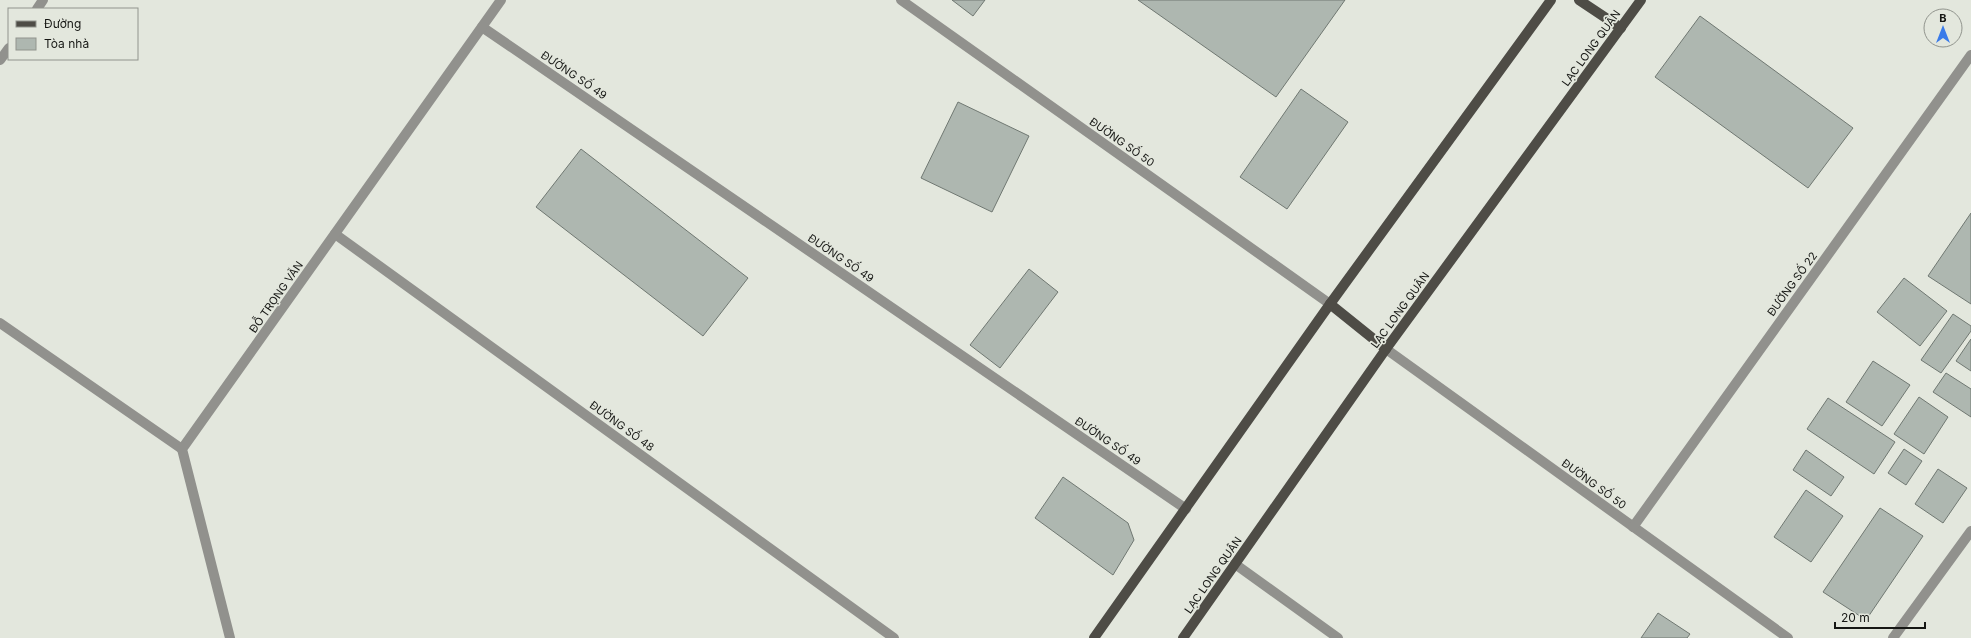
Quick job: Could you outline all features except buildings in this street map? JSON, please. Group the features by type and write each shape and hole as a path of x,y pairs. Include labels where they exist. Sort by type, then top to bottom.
{"main road":[{"path":"1094,638 1330,304 1551,0"},
{"path":"1579,0 1621,28"},
{"name":"LẠC LONG QUÂN","path":"1184,638 1386,349 1641,0"},
{"path":"1330,304 1386,349"}],"street":[{"name":"ĐỖ TRỌNG VĂN","path":"182,449 502,0"},
{"name":"ĐƯỜNG SỐ 50","path":"901,0 1330,304"},
{"name":"ĐƯỜNG SỐ 49","path":"482,27 1186,509"},
{"path":"0,60 8,49"},
{"name":"ĐƯỜNG SỐ 22","path":"1633,527 1971,55"},
{"name":"ĐƯỜNG SỐ 48","path":"336,234 894,638"},
{"path":"0,323 182,449 230,638"},
{"name":"ĐƯỜNG SỐ 50","path":"1386,349 1788,638"},
{"path":"1893,638 1971,531"},
{"path":"1235,564 1338,638"}]}
